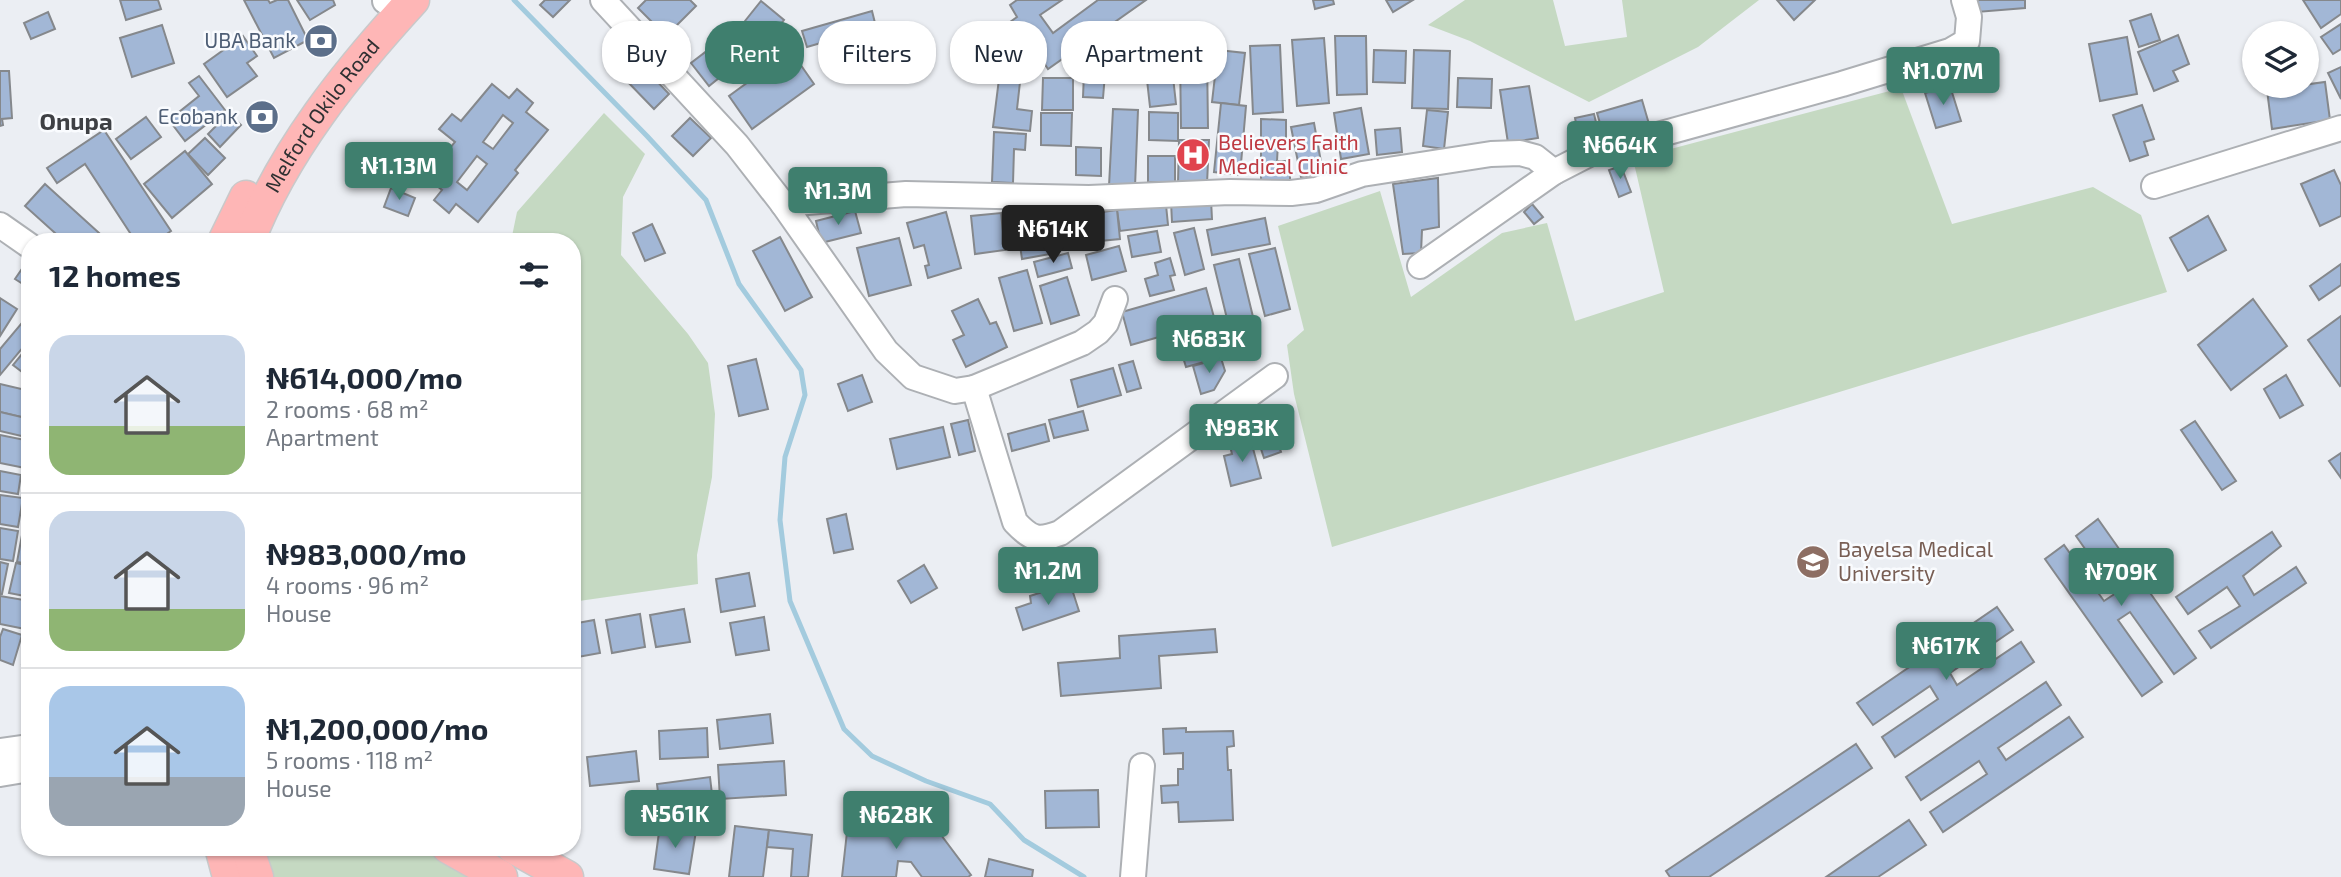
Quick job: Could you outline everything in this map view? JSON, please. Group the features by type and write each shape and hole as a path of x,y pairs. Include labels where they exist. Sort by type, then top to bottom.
{"main road":[{"name":"Melford Okilo Road","path":"229,233 262,167 305,98 385,0"},
{"name":"Melford Okilo Road","path":"252,233 281,174 317,117 360,61 413,0"},
{"path":"223,856 229,877"},
{"path":"250,856 257,877"},
{"path":"464,856 501,877"},
{"path":"529,856 567,877"}],"street":[{"path":"603,0 737,145 783,204 886,351 914,377 955,391 974,388 1082,343 1098,332 1105,323 1115,299"},
{"path":"1420,266 1553,172 1589,154 1842,84 1950,51 1967,41 1969,17 1964,0"},
{"path":"2154,186 2341,128"},
{"path":"783,204 906,194 1089,198 1230,192 1291,193 1316,190 1362,174 1491,154 1520,153 1535,157 1553,172"},
{"path":"0,225 21,240"},
{"path":"974,388 1015,522 1028,536 1044,539 1060,533 1275,376"},
{"path":"0,751 21,748"},
{"path":"1133,877 1142,766"},
{"path":"0,774 21,770"}],"green space":[{"path":"1465,0 1553,0 1565,46 1627,37 1622,0 1759,0 1698,47 1589,102 1470,41 1428,25"},
{"path":"1901,88 1952,224 2093,187 2141,215 2167,292 1332,547 1294,394 1287,345 1304,330 1278,226 1380,191 1411,297 1502,233 1547,223 1575,321 1664,292 1633,159"},
{"path":"604,113 645,154 623,197 621,255 688,334 708,363 715,414 712,477 697,555 698,584 581,601 581,233 513,233 517,212"},
{"path":"268,856 436,856 473,877 274,877"}],"building":[{"path":"120,0 158,0 161,9 126,20"},
{"path":"244,0 268,0 270,3 288,0 308,40 274,58"},
{"path":"297,0 333,0 335,5 310,20"},
{"path":"545,0 570,0 553,17 540,5"},
{"path":"646,0 690,0 696,6 681,21 651,21 638,8"},
{"path":"1017,0 1062,0 1040,15 1044,21 1011,21 1017,17 1010,5"},
{"path":"1098,0 1146,0 1116,21 1069,21"},
{"path":"1313,0 1333,0 1334,4 1315,9"},
{"path":"1386,0 1413,0 1393,12"},
{"path":"1777,0 1815,0 1794,20"},
{"path":"1976,0 2025,0 2025,8 1977,12"},
{"path":"2303,0 2341,0 2341,14 2321,28 2319,21"},
{"path":"761,1 784,20 783,21 745,21"},
{"path":"872,11 874,21 837,21"},
{"path":"48,12 55,29 31,39 24,23"},
{"path":"2151,14 2160,40 2139,47 2130,21"},
{"path":"2341,24 2341,49 2333,54 2321,37"},
{"path":"162,25 174,63 132,77 120,38"},
{"path":"1047,25 1053,33 1061,27 1061,60 1048,69"},
{"path":"818,26 818,44 807,47 804,30"},
{"path":"2178,35 2189,64 2173,71 2178,81 2154,91 2138,52"},
{"path":"243,36 257,56 247,63 257,76 227,97 204,64"},
{"path":"1335,36 1366,36 1367,94 1337,95"},
{"path":"2127,37 2137,94 2100,101 2089,44"},
{"path":"1324,38 1329,103 1297,106 1292,40"},
{"path":"1280,45 1283,112 1253,114 1250,46"},
{"path":"1374,50 1406,51 1405,83 1373,82"},
{"path":"1414,50 1450,51 1448,109 1412,108"},
{"path":"1227,51 1245,53 1239,105 1212,102 1214,84 1227,84"},
{"path":"705,52 705,81 691,63"},
{"path":"2341,67 2341,99 2328,73"},
{"path":"804,70 814,84 752,129 729,96 746,84 804,84"},
{"path":"0,71 9,71 12,118 2,119 3,125 0,126"},
{"path":"199,76 225,110 185,141 169,120 199,96 189,83"},
{"path":"1047,78 1061,78 1061,84 1073,84 1073,110 1042,110 1043,84 1047,84"},
{"path":"1458,78 1492,79 1491,108 1457,107"},
{"path":"2325,82 2330,120 2272,129 2268,98 2319,98 2319,83"},
{"path":"492,84 509,98 517,89 533,103 526,112 548,130 515,170 518,173 478,222 456,204 449,213 434,200 442,190 426,177 455,142 439,129 452,114 461,121","holes":["503,115 513,123 493,149 483,142","477,156 487,164 467,190 457,182"]},
{"path":"630,84 660,84 669,94 654,109"},
{"path":"998,84 1020,84 1017,109 1032,111 1030,131 993,127"},
{"path":"1084,84 1104,84 1103,98 1083,97"},
{"path":"1147,84 1174,84 1176,104 1150,107"},
{"path":"1180,84 1207,84 1208,128 1181,128"},
{"path":"1529,86 1538,138 1508,143 1500,90"},
{"path":"1950,86 1961,121 1936,128 1925,93"},
{"path":"1642,100 1649,124 1604,137 1597,113"},
{"path":"1221,103 1246,106 1240,175 1214,172"},
{"path":"2142,105 2154,139 2144,142 2148,155 2130,161 2113,115"},
{"path":"1361,108 1369,154 1341,159 1334,113"},
{"path":"1113,109 1138,110 1135,187 1109,186"},
{"path":"1427,110 1448,112 1444,149 1423,146"},
{"path":"1149,112 1178,113 1178,141 1149,140"},
{"path":"229,113 241,125 220,147 208,134"},
{"path":"1041,113 1072,113 1071,146 1041,145"},
{"path":"1594,114 1600,139 1580,143 1575,118"},
{"path":"146,117 161,137 131,159 116,139"},
{"path":"690,118 711,138 693,156 672,136"},
{"path":"1261,119 1286,120 1286,144 1278,143 1277,161 1290,161 1290,181 1261,181"},
{"path":"1314,123 1323,173 1301,177 1291,127"},
{"path":"1400,128 1402,152 1377,155 1375,130"},
{"path":"104,130 171,231 130,233 85,164 57,183 47,168"},
{"path":"994,132 1026,134 1025,150 1014,149 1013,183 992,182"},
{"path":"205,138 225,158 208,175 188,154"},
{"path":"1179,140 1209,140 1207,184 1178,183"},
{"path":"1076,147 1101,148 1101,176 1076,175"},
{"path":"185,151 212,184 172,218 144,184"},
{"path":"1148,156 1175,156 1175,183 1148,182"},
{"path":"1621,166 1631,192 1619,197 1609,170"},
{"path":"2334,170 2341,185 2341,216 2320,226 2301,184"},
{"path":"1438,178 1439,227 1422,230 1421,253 1403,254 1393,184"},
{"path":"45,184 99,233 55,233 25,206"},
{"path":"391,188 415,198 408,216 384,207"},
{"path":"1211,200 1212,219 1172,222 1171,202"},
{"path":"1532,204 1543,217 1534,224 1524,212"},
{"path":"1166,205 1168,225 1120,231 1117,210"},
{"path":"1117,210 1120,239 1090,242 1088,214"},
{"path":"855,211 861,233 821,243 816,221"},
{"path":"946,212 961,268 928,278 925,266 929,265 924,245 914,248 907,223"},
{"path":"1001,213 1005,250 975,254 971,216"},
{"path":"1044,213 1050,254 1022,259 1016,217"},
{"path":"1083,213 1086,245 1057,247 1054,217"},
{"path":"2208,216 2226,250 2188,271 2170,238"},
{"path":"1265,218 1270,244 1212,255 1207,230"},
{"path":"652,224 665,253 645,261 633,233"},
{"path":"1194,228 1204,269 1185,275 1174,233"},
{"path":"1157,231 1161,252 1132,257 1128,236"},
{"path":"780,237 812,297 785,311 753,251"},
{"path":"899,238 911,285 869,296 857,248"},
{"path":"1119,246 1126,271 1092,280 1086,255"},
{"path":"1275,248 1290,309 1265,316 1249,254"},
{"path":"1068,253 1072,268 1038,277 1034,262"},
{"path":"1170,258 1175,275 1170,276 1174,290 1150,296 1145,279 1158,275 1155,263"},
{"path":"1239,259 1254,321 1229,327 1214,265"},
{"path":"2341,264 2341,285 2319,300 2310,286"},
{"path":"21,270 21,283 15,279"},
{"path":"1027,270 1042,323 1014,331 999,278"},
{"path":"1067,277 1079,315 1051,324 1040,286"},
{"path":"1206,288 1215,321 1131,345 1122,312"},
{"path":"0,298 17,309 0,336"},
{"path":"978,299 990,324 996,322 1007,347 966,367 953,340 964,335 952,311"},
{"path":"2253,299 2287,346 2231,390 2198,345"},
{"path":"2341,316 2341,385 2340,386 2308,340"},
{"path":"21,324 21,350 0,375 0,349"},
{"path":"1219,333 1226,356 1186,367 1179,344"},
{"path":"21,355 21,371 13,365"},
{"path":"1221,358 1225,371 1214,390 1201,394 1193,366"},
{"path":"756,359 768,409 739,416 728,366"},
{"path":"1133,361 1141,388 1127,392 1119,365"},
{"path":"1113,368 1121,395 1078,407 1071,380"},
{"path":"862,375 872,402 848,411 838,384"},
{"path":"2286,375 2303,405 2280,418 2264,389"},
{"path":"0,384 21,389 21,417 0,412"},
{"path":"1083,411 1088,430 1054,438 1049,420"},
{"path":"0,412 21,417 21,436 0,431"},
{"path":"1269,419 1281,452 1264,458 1253,425"},
{"path":"968,420 975,451 959,455 951,424"},
{"path":"2195,421 2236,481 2222,490 2181,430"},
{"path":"1045,424 1049,441 1012,451 1008,434"},
{"path":"943,427 950,457 897,469 890,439"},
{"path":"0,435 21,439 21,467 0,463"},
{"path":"1251,441 1261,478 1231,486 1224,456 1232,454 1230,446"},
{"path":"2341,453 2341,478 2329,461"},
{"path":"0,471 21,475 18,494 0,491"},
{"path":"0,495 21,498 18,527 0,524"},
{"path":"846,514 853,549 834,553 827,519"},
{"path":"2098,519 2196,658 2174,674 2130,612 2118,620 2162,682 2142,696 2045,559 2064,545 2104,601 2116,593 2076,536"},
{"path":"0,528 18,531 13,561 0,559"},
{"path":"2272,532 2281,546 2243,576 2254,595 2296,567 2306,583 2211,648 2199,631 2240,606 2227,587 2188,614 2176,597"},
{"path":"21,540 21,563 17,562"},
{"path":"0,562 8,564 2,594 0,594"},
{"path":"16,563 21,564 21,595 9,593"},
{"path":"924,565 937,588 911,603 898,581"},
{"path":"749,573 755,606 721,612 716,579"},
{"path":"1070,583 1079,611 1023,630 1016,608 1031,603 1030,596"},
{"path":"0,596 21,600 21,628 0,624"},
{"path":"1997,607 2013,630 1950,673 1957,685 2021,642 2034,662 1895,757 1882,737 1938,699 1930,686 1873,725 1857,703"},
{"path":"684,609 690,642 656,647 650,615"},
{"path":"640,614 645,647 612,653 606,620"},
{"path":"764,617 769,650 736,655 730,623"},
{"path":"594,620 600,653 581,656 581,622"},
{"path":"3,629 21,635 13,665 0,660 0,637"},
{"path":"1215,629 1217,652 1159,656 1161,688 1061,696 1058,663 1120,658 1119,636"},
{"path":"2046,682 2061,705 1998,748 2006,760 2069,717 2083,737 1943,832 1930,812 1987,774 1979,761 1921,800 1906,777"},
{"path":"770,714 773,743 720,749 717,720"},
{"path":"707,728 708,757 660,759 659,731"},
{"path":"1186,728 1186,732 1233,731 1234,746 1227,747 1228,770 1231,770 1233,820 1179,822 1178,802 1162,803 1161,786 1178,785 1178,769 1183,769 1183,753 1164,754 1163,729"},
{"path":"1856,744 1872,768 1709,877 1670,877 1666,871"},
{"path":"636,751 639,781 590,786 587,757"},
{"path":"784,761 786,795 720,799 718,765"},
{"path":"710,777 713,803 660,809 657,784"},
{"path":"1098,790 1099,827 1046,828 1045,791"},
{"path":"849,814 882,817 881,826 938,831 971,875 922,877 911,862 898,861 896,877 842,877"},
{"path":"1909,820 1926,845 1878,877 1826,877"},
{"path":"660,825 696,831 689,874 654,869"},
{"path":"735,826 769,830 763,877 729,877"},
{"path":"769,830 812,835 808,877 791,877 793,849 767,847"},
{"path":"989,859 1033,870 1032,877 985,877"}],"waterway":[{"path":"514,0 706,200 739,284 801,370 805,395 785,457 780,520 790,601 844,729 872,756 926,781 990,804 1024,840 1084,877"}],"place":[{"name":"UBA Bank","path":"321,41"},
{"name":"Ecobank","path":"262,117"},
{"name":"Believers Faith Medical Clinic","path":"1193,155"},
{"name":"Bayelsa Medical University","path":"1813,562"}],"district":[{"name":"Onupa","path":"76,122"}]}
